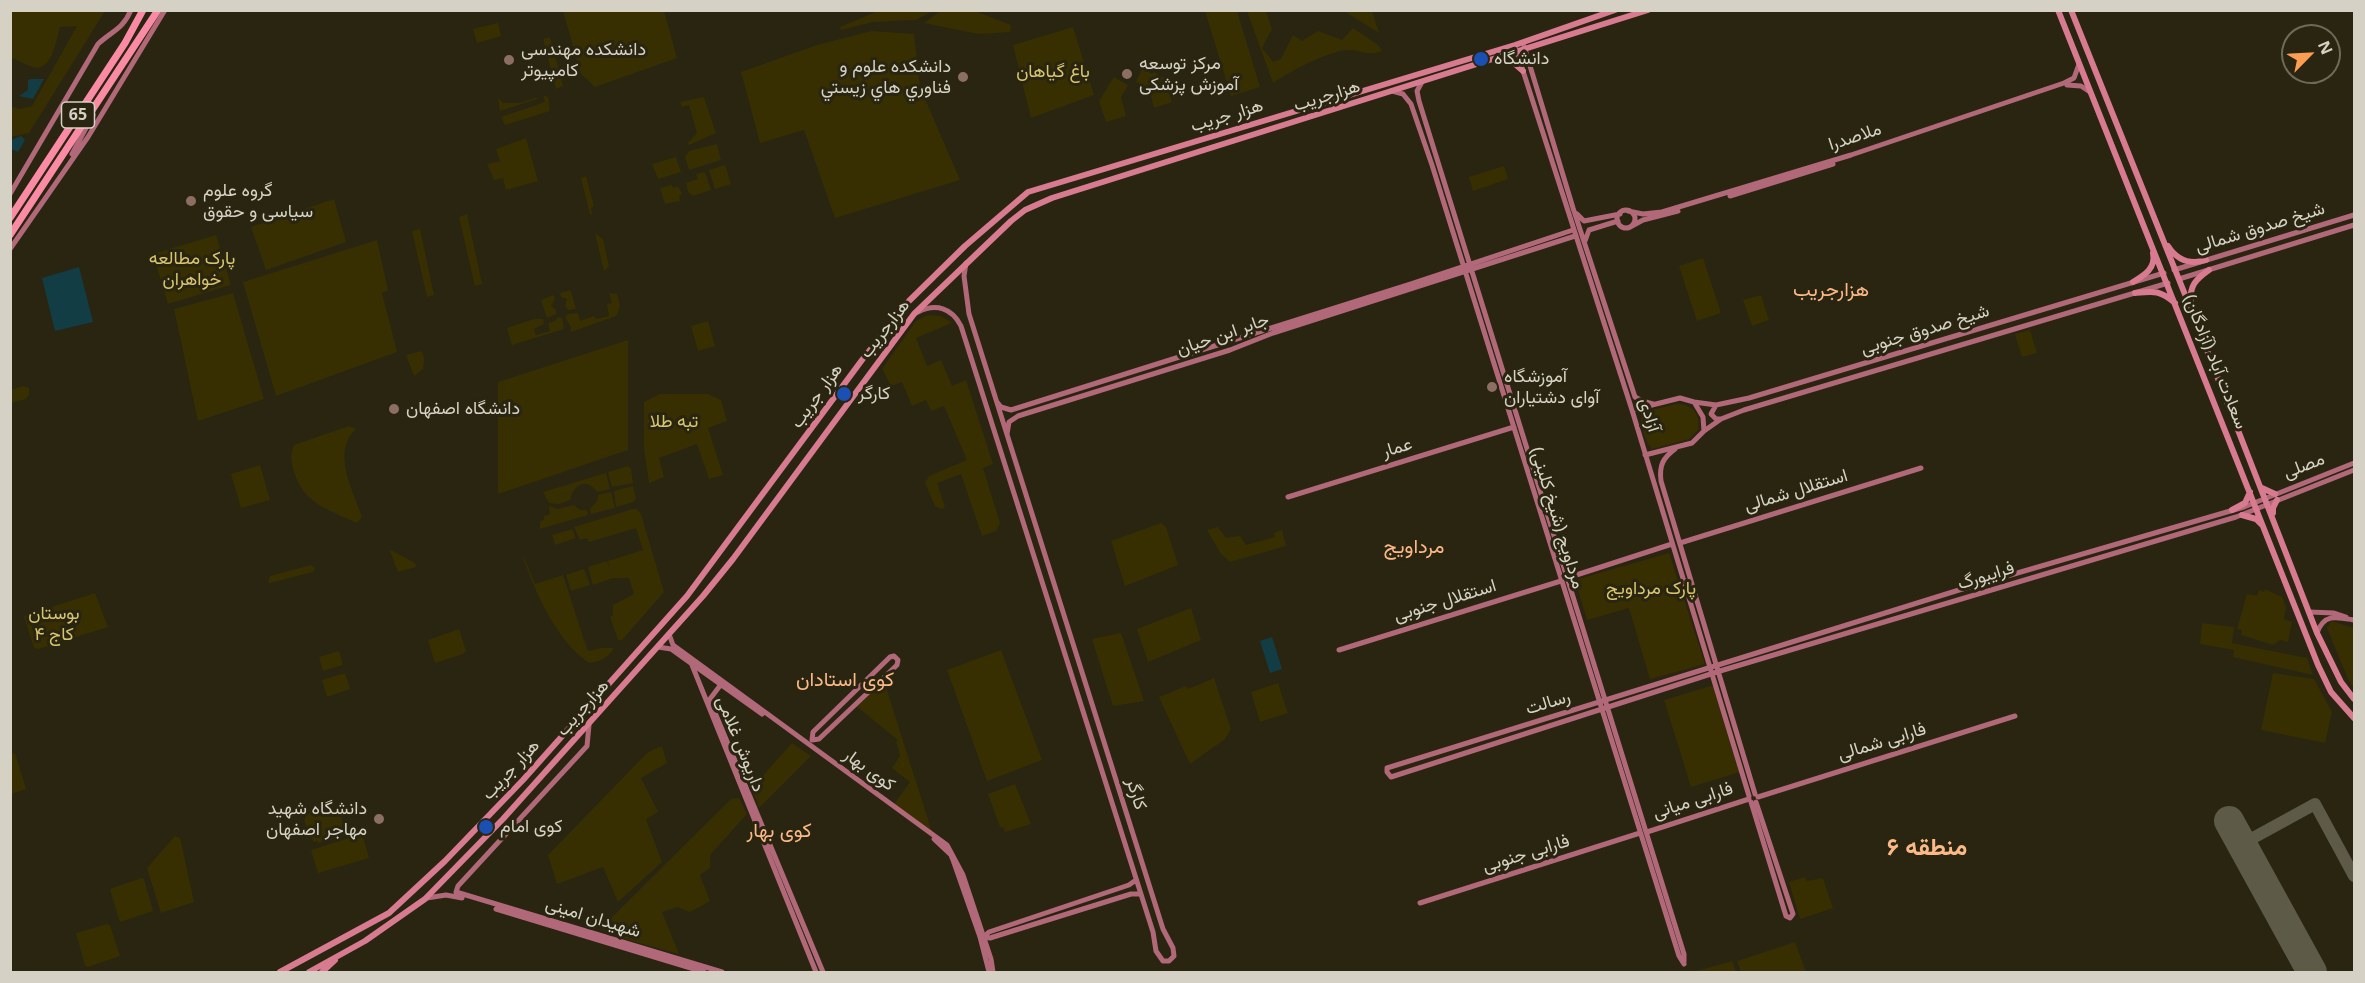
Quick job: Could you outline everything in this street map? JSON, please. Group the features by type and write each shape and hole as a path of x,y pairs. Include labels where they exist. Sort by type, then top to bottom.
{"highway":[{"name":"65","path":"10,218 125,43 143,10"},
{"name":"65","path":"10,235 158,10"}],"main road":[{"path":"10,195 99,44 113,31 123,26 131,10"},
{"path":"10,247 88,136 165,10"},
{"name":"هزار جریب","path":"280,972 389,914 424,883 512,792 687,596 861,360 909,301 965,246 1028,192 1515,45 1615,10"},
{"name":"هزارجریب","path":"309,972 365,941 425,899 520,801 726,567 914,314 967,261 1018,215 1052,198 1648,10"},
{"name":"سعادت آباد (آزادگان)","path":"2058,10 2324,678 2331,692 2355,718"},
{"name":"سعادت آباد (آزادگان)","path":"2071,10 2317,633 2341,682 2355,699"},
{"name":"آزادی","path":"1523,42 1573,230 1632,410 1716,684 1753,798 1793,914 1790,918 1785,916 1753,798 1723,680 1660,472 1664,457 1675,449"},
{"name":"آزادی","path":"1515,45 1585,243 1635,397 1653,404"},
{"path":"1499,58 1514,63 1524,71"},
{"name":"ملاصدرا","path":"1948,124 2069,81 2074,78 2079,64"},
{"path":"61,174 112,79"},
{"name":"مرداویج (شیخ کلینی)","path":"1392,92 1403,94 1411,104 1435,164 1470,267 1564,579 1601,710 1679,956 1684,964 1684,954 1606,701 1564,579 1514,428 1463,269 1435,164 1419,101 1418,91 1422,82"},
{"name":"ملاصدرا","path":"1632,226 1643,220 1663,216 2066,86 2081,86 2090,92"},
{"name":"ملاصدرا","path":"1628,211 1643,214 1662,212 1758,185"},
{"path":"1573,208 1579,218 1584,221 1628,211 1635,218 1632,226 1624,228 1618,221"},
{"path":"1618,221 1620,214"},
{"name":"شیخ صدوق شمالی","path":"2174,270 2355,215"},
{"path":"1585,243 1589,230 1618,221"},
{"name":"شیخ صدوق شمالی","path":"2179,279 2355,225"},
{"path":"1470,267 1573,230"},
{"path":"2160,234 2179,258 2198,263 2206,261"},
{"path":"1463,269 1575,236"},
{"path":"2133,282 2145,275 2154,260 2150,241"},
{"path":"2238,251 2241,260"},
{"name":"کارگر","path":"914,314 926,308 937,307 951,312 961,326 1160,958 1162,961 1169,961 1174,956 1173,948 1162,929 985,366 965,293 964,276 967,261"},
{"name":"جابر ابن حیان","path":"1014,409 1463,269"},
{"name":"جابر ابن حیان","path":"1017,417 1463,269"},
{"path":"2164,273 2174,270"},
{"path":"2194,317 2190,293 2197,278 2209,270"},
{"name":"شیخ صدوق جنوبی","path":"1632,410 1680,398 1716,405 1749,398 2164,273"},
{"path":"2168,283 2179,279"},
{"name":"شیخ صدوق جنوبی","path":"1675,449 1692,443 1721,419 1754,407 2168,283"},
{"path":"1592,290 1599,287"},
{"path":"2134,293 2156,291 2166,295 2176,304"},
{"path":"975,369 985,366"},
{"path":"1124,373 1126,382"},
{"path":"995,400 1004,409 1014,409 1012,414 1017,417 1009,422 1007,439"},
{"path":"1694,402 1703,417 1704,431"},
{"path":"1716,405 1712,409 1712,417 1721,419"},
{"name":"عمار","path":"1288,497 1514,428"},
{"path":"1000,449 1016,488 1020,487 1021,483"},
{"path":"1645,455 1675,449"},
{"name":"مصلی","path":"2266,501 2345,470 2355,463"},
{"name":"استقلال شمالی","path":"1680,543 1921,468"},
{"name":"مصلی","path":"2345,470 2355,470"},
{"path":"2259,485 2276,497 2272,508 2273,520"},
{"path":"2232,510 2249,498 2249,488"},
{"path":"1018,505 1021,501 1023,502 1036,528"},
{"name":"فرایبورگ","path":"1712,670 1734,667 2242,515 2266,501"},
{"name":"فرایبورگ","path":"1719,668 1727,662 2054,562 2232,510 2256,506"},
{"path":"2242,515 2256,519 2264,527"},
{"name":"استقلال جنوبی","path":"1339,650 1672,544"},
{"path":"715,558 726,567"},
{"path":"2054,562 2051,568 2055,571"},
{"path":"2039,567 2043,570 2042,575"},
{"path":"2309,612 2334,613 2352,620"},
{"path":"2317,633 2322,622 2327,618 2352,620"},
{"path":"1837,628 1839,636"},
{"name":"کوی بهار","path":"669,634 673,645 693,663"},
{"name":"کوی بهار","path":"658,646 668,648 693,663 947,845 963,875 991,972"},
{"path":"1714,652 1727,662"},
{"path":"894,656 898,660 897,665 819,739 812,740 813,732 890,657 894,656"},
{"path":"1701,670 1707,663 1708,656"},
{"name":"داریوش غلامی","path":"693,663 816,972"},
{"path":"1723,680 1734,667"},
{"name":"رسالت","path":"1601,710 1390,777 1388,775 1387,768 1701,670 1712,670"},
{"path":"1601,710 1702,677 1712,670"},
{"path":"1702,677 1716,684"},
{"name":"داریوش غلامی","path":"709,702 722,683"},
{"name":"فارابی شمالی","path":"1753,798 2015,716"},
{"path":"425,899 436,895 458,895 458,886 587,746 589,725"},
{"path":"523,780 525,787 531,789"},
{"path":"512,792 518,794 520,801"},
{"name":"فارابی میانی","path":"1647,832 1753,798"},
{"name":"فارابی جنوبی","path":"1420,903 1640,833"},
{"name":"داریوش غلامی","path":"764,837 823,972"},
{"path":"982,937 1014,923 1129,885 1136,880"},
{"path":"982,937 990,938 1131,894 1140,894"},
{"name":"شهیدان امینی","path":"458,895 704,972"},
{"path":"1097,896 1100,904"},
{"name":"شهیدان امینی","path":"613,943 722,972"},
{"path":"322,972 340,955"}],"green space":[{"path":"11,10 105,11 29,133 11,137 11,106 19,109 32,106 77,26 60,27 49,60 45,65 33,67 11,58"},
{"path":"563,11 664,11 677,58 595,87 581,74"},
{"path":"878,11 933,11 916,20 873,22 841,30 840,27"},
{"path":"940,11 975,11 1011,25 1010,32 978,34 924,23"},
{"path":"1205,11 1237,11 1260,87 1231,96"},
{"path":"1247,11 1266,11 1272,29 1262,48 1273,62 1281,59 1293,35 1302,41 1318,31 1342,40 1353,28 1378,45 1382,51 1368,53 1346,50 1338,52 1308,63 1273,83"},
{"path":"1344,11 1372,11 1379,33"},
{"path":"498,23 501,36 477,43 473,29"},
{"name":"باغ گیاهان","path":"1073,27 1094,95 1031,118 1013,45"},
{"path":"872,31 914,34 920,87 960,180 835,218 804,130 760,143 741,72 817,45"},
{"path":"550,37 563,86 556,89 543,39"},
{"path":"1142,69 1164,78 1172,102 1154,108 1149,89 1136,82"},
{"path":"1114,77 1128,85 1121,97 1126,116 1106,122 1099,101"},
{"path":"543,95 548,97 550,111 505,125 501,117 545,102"},
{"path":"538,97 500,111 498,98 503,103 519,103"},
{"path":"704,97 716,133 689,145 688,143 697,133 689,105 682,107 680,102"},
{"path":"526,138 538,181 506,190 503,178 494,180 487,164 500,161 496,149"},
{"path":"717,144 721,160 689,170 685,157 689,151"},
{"path":"676,157 681,172 658,179 652,164"},
{"path":"725,165 731,184 715,189 709,170"},
{"path":"1504,166 1508,179 1473,191 1469,177"},
{"path":"705,172 711,190 693,196 688,192 686,183 698,179 696,174"},
{"path":"586,176 594,206 591,208 592,214 590,215 581,178"},
{"path":"672,185 673,188 678,186 682,194 679,196 680,201 665,204 660,188"},
{"path":"334,199 346,242 266,270 251,227"},
{"path":"467,214 482,284 475,286 459,217"},
{"path":"420,229 434,295 427,297 412,231"},
{"path":"595,233 603,239 609,266 604,271"},
{"name":"پارک مطالعه خواهران","path":"216,235 231,285 168,304 153,254"},
{"path":"377,240 388,290 382,293 397,352 276,396 243,282"},
{"path":"1703,258 1721,313 1697,321 1679,266"},
{"path":"570,290 576,309 568,310 565,306 567,299 561,297 560,293"},
{"path":"233,293 264,399 198,421 174,309"},
{"path":"609,293 617,294 618,297 619,308 616,316 571,332 571,327 565,317 568,314 578,313 580,321 594,316 596,319 609,316 607,304 612,303"},
{"path":"553,295 555,299 551,306 556,310 556,314 547,318 541,300"},
{"path":"1761,295 1769,320 1752,326 1743,300"},
{"path":"928,315 941,316 952,323 916,338 927,366 941,360 952,386 966,380 993,464 983,468 1000,523 996,531 982,536 961,474 937,483 945,507 941,509 935,506 925,483 929,476 967,460 944,406 931,411 926,400 912,406 902,382 891,386 882,369 916,321"},
{"path":"558,317 562,318 564,329 512,345 507,328 534,319 543,319 544,324 534,329 536,335 550,331 548,323 555,321"},
{"path":"708,321 715,346 698,351 691,326"},
{"path":"2030,330 2037,353 2022,357 2015,334"},
{"path":"628,340 628,450 498,494 498,382"},
{"path":"422,351 423,369 414,376 406,355"},
{"path":"23,386 29,388 29,395 26,399 11,403 11,390"},
{"name":"تبه طلا","path":"660,394 708,394 721,400 727,421 708,428 723,475 709,479 697,444 659,458 664,477 649,483 644,448 644,402"},
{"path":"1677,404 1695,411 1698,430 1689,439 1652,449 1643,433 1641,414"},
{"path":"349,426 356,429 345,449 345,460 346,472 362,517 357,523 327,510 311,499 298,483 292,461 294,445"},
{"path":"260,465 270,500 241,508 231,474"},
{"path":"628,466 631,469 633,483 612,487 608,472"},
{"path":"606,473 610,489 597,492 589,485 581,485 574,490 570,500 559,504 549,503 543,492"},
{"path":"633,486 636,499 616,507 614,491"},
{"path":"611,492 615,508 591,514 590,509 597,501 598,495"},
{"path":"574,505 580,510 587,510 588,515 540,529 540,521 544,520 544,516 550,514 549,506 557,509"},
{"path":"637,509 641,514 664,592 622,640 618,640 610,617 613,615 613,605 634,594 629,578 613,578 593,585 588,567 607,561 610,571 608,561 643,550 636,528 589,542 587,538 580,540 574,527"},
{"path":"1161,523 1166,527 1178,565 1125,586 1111,541"},
{"path":"1218,527 1226,538 1240,536 1246,545 1275,537 1274,533 1282,530 1286,546 1230,562 1221,554 1207,530"},
{"path":"572,529 576,538 555,545 552,535"},
{"path":"391,550 415,563 416,567 398,572"},
{"name":"پارک مرداویج","path":"1669,553 1705,664 1650,679 1629,608 1587,620 1575,580"},
{"path":"523,555 535,584 563,575 587,649 589,651 614,648 607,656 589,663 567,642 549,617 535,589"},
{"path":"311,565 315,568 313,572 268,582 270,576"},
{"path":"584,569 590,585 571,591 566,575"},
{"path":"2265,589 2282,597 2286,607 2284,619 2292,622 2288,642 2280,640 2273,645 2241,635 2242,630 2237,629 2247,594 2257,596 2259,590 2264,592"},
{"name":"بوستان کاج ۴","path":"95,593 108,627 38,649 34,648 24,616"},
{"path":"1191,608 1201,640 1148,662 1137,629"},
{"path":"2331,621 2354,628 2354,689 2327,628"},
{"path":"2202,623 2234,627 2232,643 2307,658 2313,675 2233,657 2234,650 2200,644"},
{"path":"459,629 466,651 435,663 428,640"},
{"path":"1121,633 1144,701 1113,706 1092,639"},
{"path":"1001,650 1042,760 987,781 947,670"},
{"path":"339,651 343,665 323,671 319,657"},
{"path":"345,673 350,689 327,697 322,680"},
{"path":"2273,673 2314,679 2332,712 2325,743 2261,730"},
{"path":"883,678 932,832 894,804 910,782 892,768 900,756 896,740 899,741 855,705"},
{"path":"1214,678 1231,729 1225,739 1190,764 1159,697 1186,686 1188,689"},
{"path":"1278,683 1288,713 1260,722 1251,692"},
{"path":"1714,685 1740,772 1691,787 1664,700"},
{"path":"792,743 811,756 759,808 752,788"},
{"path":"662,746 667,763 641,778 658,812 646,819 662,862 618,902 603,867 557,884 548,855 648,752"},
{"path":"15,753 26,789 11,794 11,754"},
{"path":"1015,784 1031,824 1005,832 1003,827 1000,827 988,794"},
{"path":"739,798 747,814 710,855 710,868 700,875 710,901 690,912 677,907 662,912 679,954 621,938 600,929 731,799"},
{"path":"328,804 329,807 334,805 335,808 338,807 344,827 342,828 343,833 318,843 318,841 313,842 312,837 309,837 304,819 305,814 310,813 309,810"},
{"path":"362,834 369,858 318,873 311,850"},
{"path":"175,836 180,838 194,902 161,913 147,868"},
{"path":"1805,877 1807,881 1823,878 1833,908 1800,919 1789,882"},
{"path":"142,878 153,911 120,922 110,890"},
{"path":"110,925 120,956 85,966 76,933"},
{"path":"1795,942 1806,972 1741,972 1737,961"},
{"path":"1732,961 1736,972 1693,972"}],"water":[{"path":"44,79 33,99 19,96 28,90 28,80"},
{"path":"21,136 25,140 18,152 11,149 11,140"},
{"path":"79,267 93,322 55,331 42,278"},
{"path":"1272,637 1282,669 1270,673 1260,641"}],"taxiway":[{"path":"2242,844 2315,804 2354,876"}],"runway":[{"path":"2229,821 2312,972"}],"place":[{"name":"دانشگاه","path":"1481,59"},
{"name":"دانشکده مهندسی کامپیوتر","path":"509,60"},
{"name":"مرکز توسعه آموزش پزشکی","path":"1127,74"},
{"name":"دانشکده علوم و فناوري هاي زيستي","path":"963,77"},
{"name":"گروه علوم سیاسی و حقوق","path":"191,201"},
{"name":"آموزشگاه آوای دشتیاران","path":"1492,387"},
{"name":"کارگر","path":"844,394"},
{"name":"دانشگاه اصفهان","path":"394,409"},
{"name":"دانشگاه شهید مهاجر اصفهان","path":"379,819"},
{"name":"کوی امام","path":"486,827"}],"district":[{"name":"هزارجریب","path":"1831,290"},
{"name":"مرداویج","path":"1414,547"},
{"name":"کوی استادان","path":"845,680"},
{"name":"کوی بهار","path":"779,831"},
{"name":"منطقه ۶","path":"1927,848"}]}
